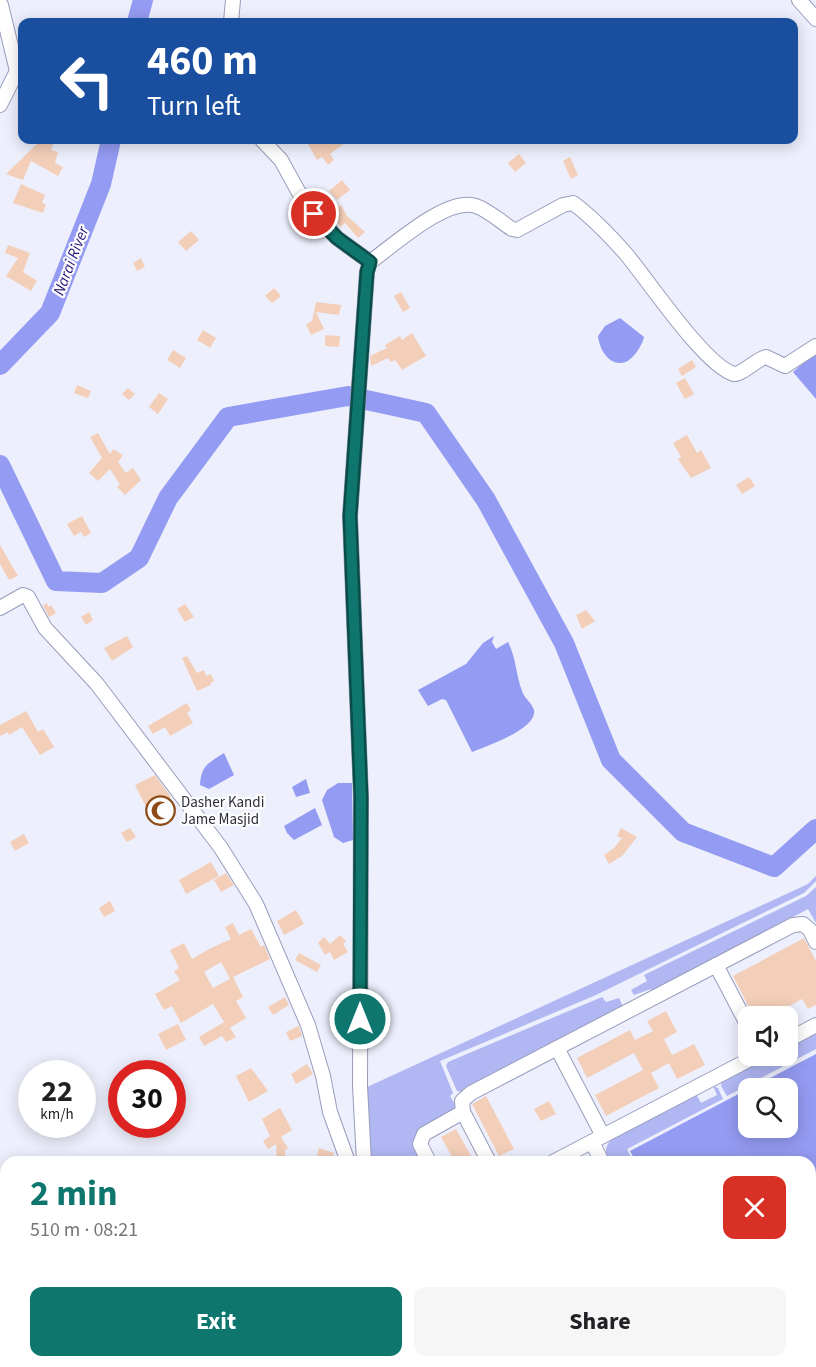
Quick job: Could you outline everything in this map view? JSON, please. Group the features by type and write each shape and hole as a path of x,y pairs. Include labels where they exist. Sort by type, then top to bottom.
{"street":[{"path":"0,105 16,71 0,5 1,0"},
{"path":"231,18 232,0"},
{"path":"798,0 816,19"},
{"path":"266,144 281,160 297,191 314,214 368,267"},
{"path":"364,1156 360,1086 361,797 350,516 368,267 438,213 461,206 475,206 517,230 563,205 573,203 625,253 692,340 715,361 733,373 739,373 766,357 780,365 790,365 816,346"},
{"path":"0,608 23,595 28,597 45,628 97,684 221,848 256,904 308,1025 323,1076 330,1112 346,1156"},
{"path":"486,1156 463,1113 462,1101 471,1093 793,925 803,924 810,930 816,942"},
{"path":"716,965 738,1007"},
{"path":"798,1035 816,1025"},
{"path":"557,1048 598,1139 601,1156"},
{"path":"565,1156 738,1065"},
{"path":"426,1156 420,1144 424,1134 463,1113"}],"shaded area":[{"path":"620,318 644,337 632,358 624,363 615,362 607,357 598,336 605,326"},
{"path":"816,352 816,399 793,372"},
{"path":"494,636 492,642 496,649 508,642 522,691 534,710 533,717 528,724 510,736 472,752 446,700 442,699 428,706 418,690 466,664 483,643"},
{"path":"224,753 234,775 209,789 200,785 204,769"},
{"path":"306,779 310,793 296,797 292,787"},
{"path":"338,783 352,783 353,840 343,843 334,837 322,800 327,790"},
{"path":"315,808 322,825 294,840 284,826"},
{"path":"816,876 816,881 804,893 596,995 440,1061 453,1093 450,1096 456,1106 453,1113 424,1128 425,1156 369,1156 365,1088 808,884"},
{"path":"816,887 816,923 808,909 652,991 651,989 634,995 631,990 647,981 644,975 806,896"},
{"path":"602,997 606,1002 619,998 623,1006 461,1092 457,1091 446,1066 448,1062"},
{"path":"816,1031 816,1049 798,1059 798,1041"},
{"path":"816,1054 816,1156 633,1156 630,1151 738,1094 738,1138 798,1138 798,1078 770,1078 793,1066 798,1066 798,1063"},
{"path":"750,1066 784,1066 761,1078 738,1078 738,1090 727,1096 721,1086 722,1081"},
{"path":"713,1086 718,1088 723,1099 627,1149 630,1156 606,1156 608,1143 613,1138 696,1094 701,1103 717,1095"}],"building":[{"path":"37,144 53,144 51,150 58,152 55,163 63,167 58,176 31,161 23,180 6,174"},
{"path":"308,144 344,144 330,154 334,160 328,165 322,157 317,160"},
{"path":"519,154 526,163 515,172 508,163"},
{"path":"570,157 578,175 571,179 563,161"},
{"path":"342,180 350,190 337,200 329,191"},
{"path":"21,184 45,195 42,203 46,204 43,213 13,203"},
{"path":"341,205 347,216 365,232 358,238 345,223 341,227 332,217 335,213 333,210"},
{"path":"191,231 199,240 186,251 178,242"},
{"path":"8,245 30,253 23,272 37,281 31,291 6,276 18,258 5,253"},
{"path":"141,258 145,267 137,271 133,263"},
{"path":"274,288 281,296 272,303 265,296"},
{"path":"401,292 410,308 403,312 394,296"},
{"path":"316,302 341,305 339,315 316,312 324,329 311,335 306,324 312,321"},
{"path":"203,330 216,338 210,348 197,340"},
{"path":"412,333 426,356 402,370 395,360 391,362 388,358 371,366 370,356 387,348 385,345 400,336 402,340"},
{"path":"325,335 340,336 339,347 325,346"},
{"path":"173,350 186,358 180,368 167,360"},
{"path":"692,360 696,367 682,376 678,369"},
{"path":"685,378 694,394 685,399 676,383"},
{"path":"77,385 91,391 88,398 74,393"},
{"path":"128,388 135,394 129,400 122,394"},
{"path":"159,393 168,399 158,414 149,407"},
{"path":"98,433 110,454 113,449 123,455 118,462 126,473 133,468 141,480 125,495 117,487 120,485 110,469 98,481 89,473 102,458 90,437"},
{"path":"687,435 697,453 701,450 711,468 691,478 678,459 681,457 673,443"},
{"path":"749,477 755,486 742,494 736,485"},
{"path":"82,516 91,533 84,537 81,532 74,536 67,524"},
{"path":"0,545 18,576 9,580 0,564"},
{"path":"47,603 48,607 51,605 56,613 49,617 43,605"},
{"path":"185,604 194,617 185,622 177,609"},
{"path":"586,610 595,621 582,629 576,615"},
{"path":"89,612 93,620 86,625 81,617"},
{"path":"127,636 133,647 112,661 104,648"},
{"path":"187,656 197,673 204,670 206,676 211,674 214,681 210,683 211,685 197,691 182,658"},
{"path":"187,703 191,710 187,713 193,723 170,736 165,727 153,734 148,726"},
{"path":"26,711 38,732 43,729 54,747 40,755 22,727 9,735 8,732 0,736 0,725"},
{"path":"155,775 171,797 147,809 135,785"},
{"path":"130,828 136,837 127,842 121,833"},
{"path":"621,828 637,837 622,856 609,864 604,855 622,838 617,836"},
{"path":"24,834 29,843 15,851 10,842"},
{"path":"211,862 219,876 186,894 179,880"},
{"path":"226,873 234,885 221,892 214,880"},
{"path":"110,901 115,911 104,917 99,908"},
{"path":"296,910 304,924 284,935 277,921"},
{"path":"233,923 239,935 251,929 261,947 264,945 270,959 233,977 243,997 236,1001 246,1018 230,1028 236,1037 226,1042 222,1036 204,1046 199,1037 224,1022 213,1004 181,1023 172,1006 164,1010 155,994 180,980 174,971 179,968 170,950 184,943 192,959 231,939 225,927","holes":["221,962 230,979 213,988 204,972"]},
{"path":"340,935 346,941 343,944 348,952 334,960 330,952 325,955 318,943 324,937 330,944"},
{"path":"804,938 816,961 816,1005 808,1009 802,999 789,1006 748,1006 733,976"},
{"path":"299,953 321,965 317,972 295,960"},
{"path":"285,997 289,1005 273,1015 268,1007"},
{"path":"347,1010 351,1017 335,1026 331,1018"},
{"path":"666,1011 677,1032 664,1039 672,1055 694,1044 705,1065 677,1079 669,1063 651,1073 659,1088 606,1116 595,1095 643,1070 634,1053 587,1078 577,1058 630,1030 635,1040 653,1031 647,1021"},
{"path":"178,1024 186,1040 166,1050 158,1034"},
{"path":"299,1026 302,1036 290,1041 286,1032"},
{"path":"307,1064 313,1074 296,1084 291,1074"},
{"path":"251,1068 268,1091 249,1102 236,1076"},
{"path":"486,1096 514,1149 499,1156 472,1104"},
{"path":"549,1101 556,1114 541,1121 534,1109"},
{"path":"280,1108 292,1130 281,1137 288,1148 285,1150 285,1156 277,1156 276,1144 268,1149 263,1141 270,1136 262,1119"},
{"path":"456,1129 471,1156 452,1156 441,1137"},
{"path":"319,1148 334,1153 333,1156 317,1156"}],"waterway":[{"name":"Narai River","path":"138,18 143,0"},
{"name":"Narai River","path":"0,365 50,313 101,184 110,144"},
{"path":"0,465 56,581 102,583 139,558 168,498 228,417 348,396 426,413 486,500 564,643 611,760 683,832 774,867 816,829"}],"place":[{"name":"Dasher Kandi Jame Masjid","path":"160,811"}],"route":[{"path":"314,214 337,238 370,262 367,272 350,516 361,797 360,1019"}]}
